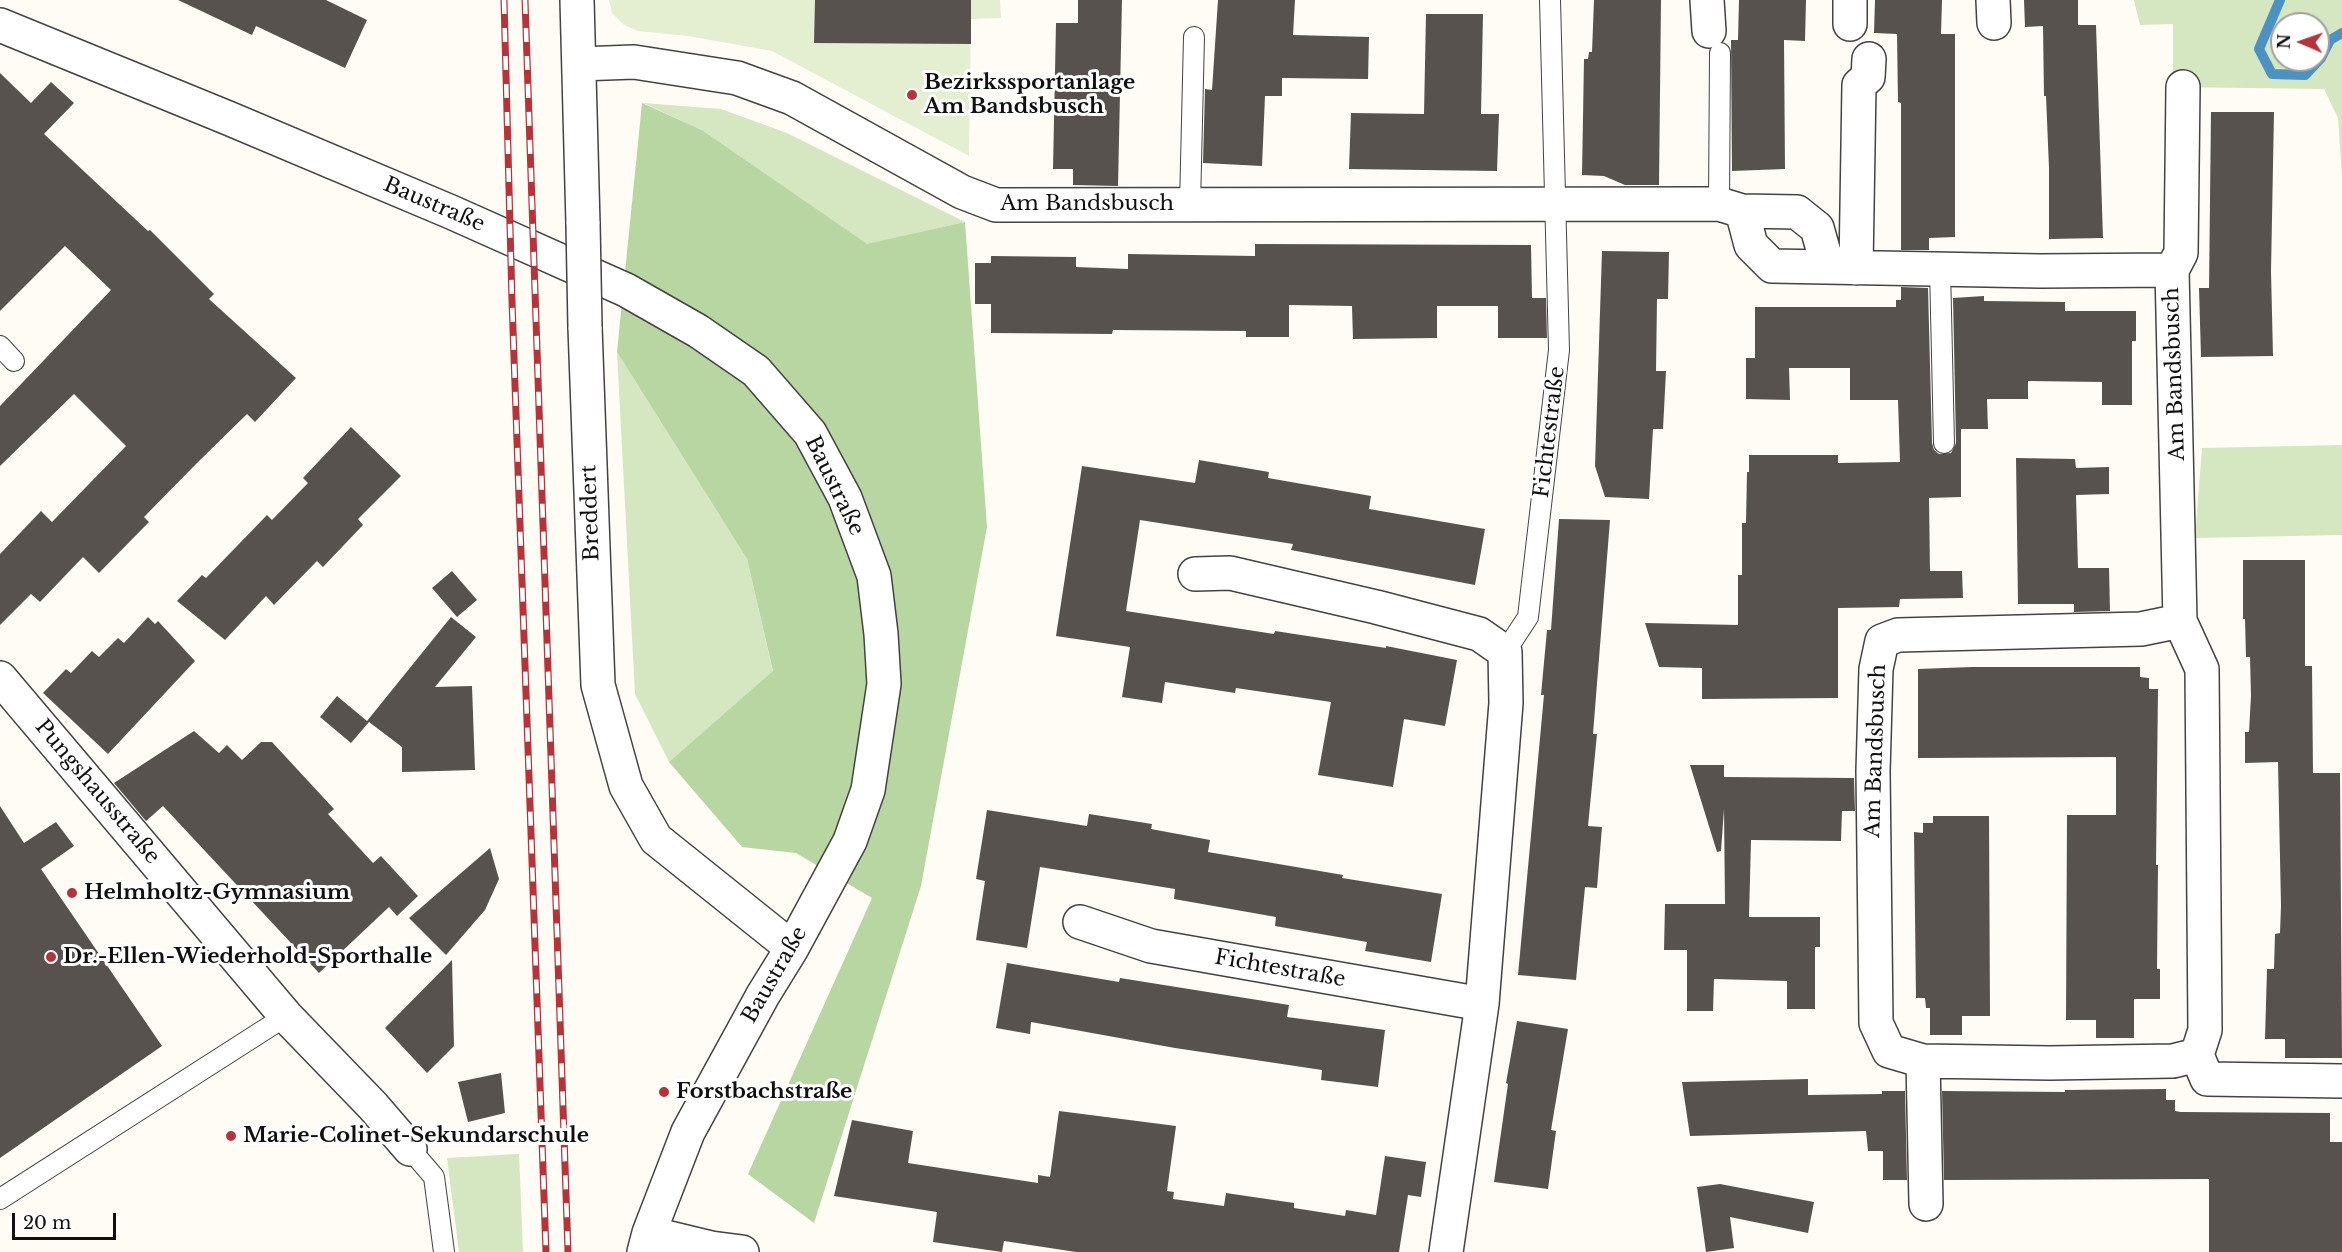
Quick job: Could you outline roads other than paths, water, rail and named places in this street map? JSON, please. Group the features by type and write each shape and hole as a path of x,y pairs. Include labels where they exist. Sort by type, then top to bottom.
{"street":[{"name":"Breddert","path":"577,0 585,327 598,685 626,786 656,839 792,948"},
{"name":"Baustraße","path":"0,25 419,198 626,290 698,331 756,371 810,433 845,498 874,576 881,634 884,684 868,790 855,828 792,948 757,1005 688,1131 646,1242"},
{"path":"1842,267 1858,85 1868,76 1869,59"},
{"name":"Am Bandsbusch","path":"579,64 634,62 737,78 792,98 962,192 996,206 1555,204 1731,208 1797,212 1817,228 1842,267"},
{"name":"Am Bandsbusch","path":"2180,621 2141,629 1898,635 1882,641 1876,669 1873,771 1876,1023 1889,1051 1923,1061 2050,1063 2173,1061 2197,1055 2205,1029 2202,669 2180,621 2172,270 2181,253 2183,87"},
{"name":"Am Bandsbusch","path":"1731,208 1752,245 1772,266 2040,271 2172,270"},
{"path":"1195,574 1230,573 1376,607 1479,634 1504,652 1506,703 1482,1004 1446,1252"},
{"name":"Pungshausstraße","path":"0,678 286,1016 373,1106 410,1149"},
{"name":"Fichtestraße","path":"1080,922 1151,946 1482,1004"},
{"path":"2197,1055 2207,1079 2342,1081"},
{"path":"1923,1061 1926,1204"},
{"path":"646,1242 742,1252"}],"lane":[{"path":"1550,0 1555,204"},
{"name":"Am Bandsbusch","path":"1712,28 1731,208"},
{"path":"1190,205 1194,37"},
{"name":"Fichtestraße","path":"1504,652 1528,617 1559,350 1555,204"},
{"path":"1940,268 1944,442"},
{"path":"0,346 14,361"},
{"path":"0,1198 286,1016"},
{"path":"410,1149 434,1177 444,1252"}],"waterway":[{"path":"2280,0 2259,49 2272,74 2305,75 2321,58 2330,40 2342,33"}],"railway":[{"path":"504,0 512,301 546,1252"},
{"path":"525,0 568,1252"}],"place":[{"name":"Bezirkssportanlage Am Bandsbusch","path":"912,95"},
{"name":"Helmholtz-Gymnasium","path":"72,893"},
{"name":"Dr.-Ellen-Wiederhold-Sporthalle","path":"51,957"},
{"name":"Forstbachstraße","path":"664,1092"},
{"name":"Marie-Colinet-Sekundarschule","path":"231,1136"}]}
